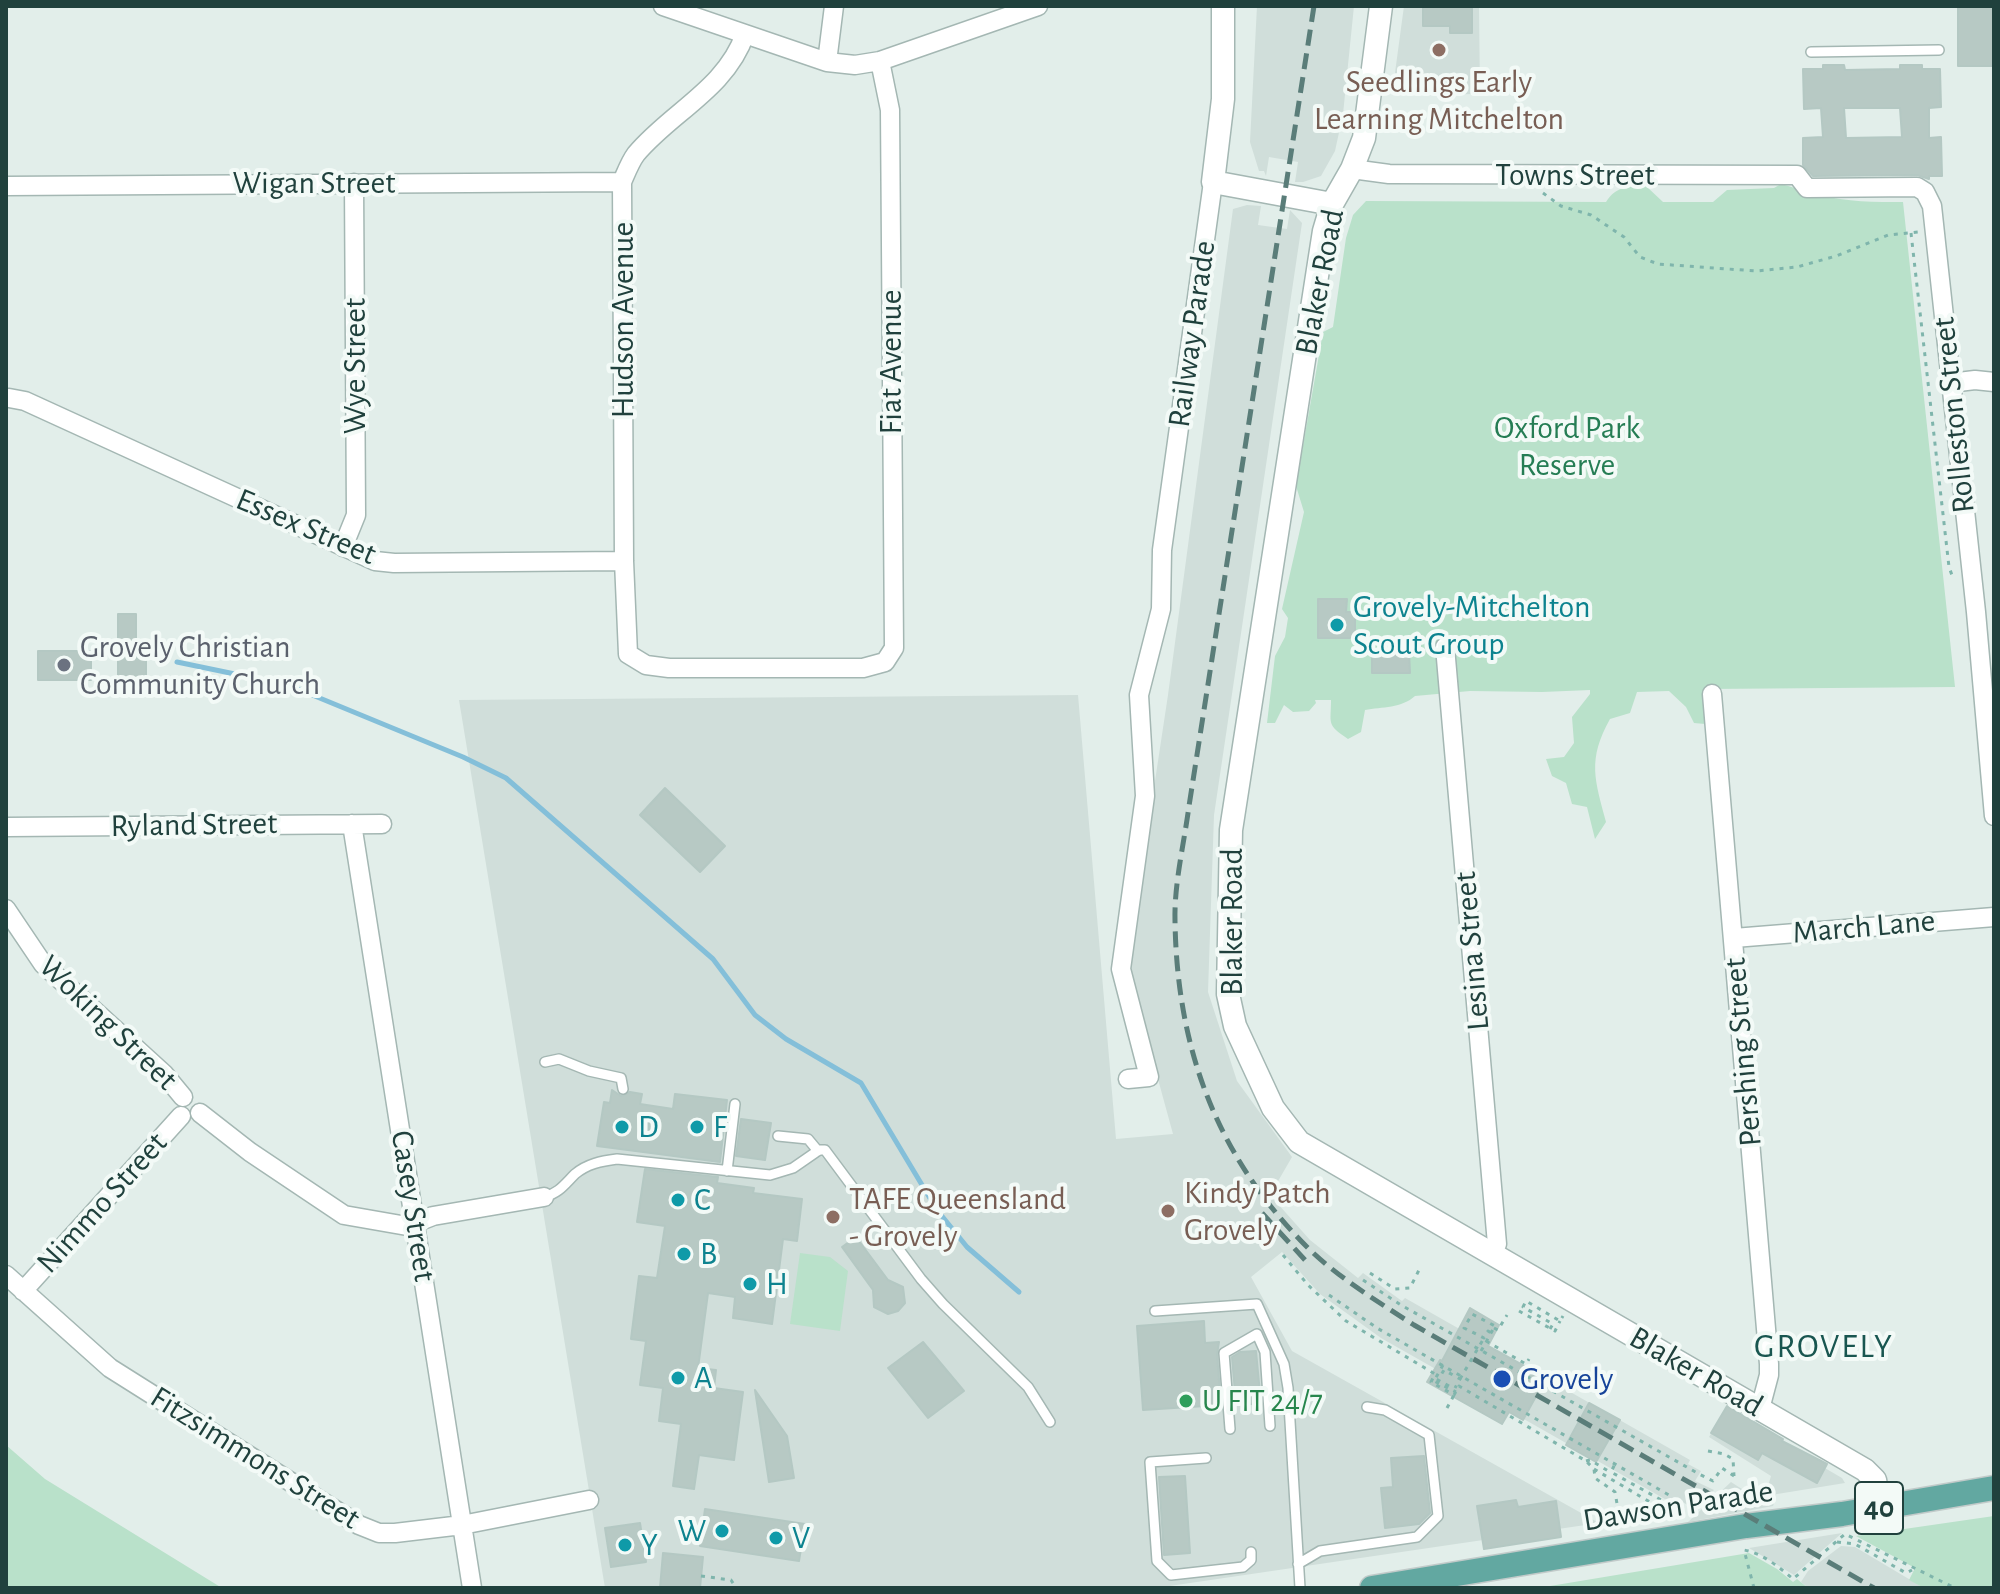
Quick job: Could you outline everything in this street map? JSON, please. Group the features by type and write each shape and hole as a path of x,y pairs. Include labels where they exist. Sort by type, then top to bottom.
{"main road":[{"name":"Dawson Parade","path":"1372,1588 1994,1488"}],"street":[{"path":"663,6 827,62 855,65 880,61 1038,6"},
{"path":"827,62 834,6"},
{"name":"Railway Parade","path":"1128,1079 1149,1077 1121,969 1145,796 1139,695 1161,609 1162,550 1223,99 1223,6"},
{"name":"Blaker Road","path":"1381,6 1364,138 1352,169 1332,204 1324,231 1231,830 1228,994 1235,1026 1273,1108 1299,1142 1865,1470 1875,1480 1880,1508"},
{"name":"Hudson Avenue","path":"628,654 624,561 622,182 635,155 720,77 737,55 745,34"},
{"name":"Fiat Avenue","path":"628,654 646,665 669,668 863,668 885,662 894,648 890,110 880,61"},
{"name":"Towns Street","path":"1352,169 1389,174 1797,175 1807,188 1917,187 1925,192 1932,206"},
{"name":"Wigan Street","path":"6,186 622,182"},
{"path":"1213,182 1332,204"},
{"name":"Wye Street","path":"343,547 356,515 354,183"},
{"name":"Rolleston Street","path":"1932,206 1950,383 1987,668 1994,816"},
{"path":"1950,383 1975,380 1994,382"},
{"name":"Essex Street","path":"7,399 25,401 375,561 624,561"},
{"name":"Lesina Street","path":"1445,647 1497,1244 1492,1254"},
{"name":"Pershing Street","path":"1712,694 1769,1364 1760,1409"},
{"name":"Casey Street","path":"352,824 417,1222 472,1588"},
{"name":"Ryland Street","path":"6,827 382,824"},
{"name":"Woking Street","path":"6,909 43,964 164,1074 193,1119 200,1113 250,1152 344,1215 407,1226 433,1216 544,1197"},
{"name":"March Lane","path":"1734,938 1994,917"},
{"name":"Nimmo Street","path":"23,1291 182,1106"},
{"name":"Fitzsimmons Street","path":"6,1275 110,1368 359,1525 379,1533 462,1525 589,1500"}],"lane":[{"path":"1811,52 1939,50"},
{"path":"545,1062 559,1059 589,1071 621,1078 623,1089"},
{"path":"727,1171 735,1104"},
{"path":"778,1136 808,1139 818,1151"},
{"path":"544,1197 558,1193 589,1165 606,1160 770,1175 782,1173 818,1151 828,1151 921,1279 1028,1387 1050,1422"},
{"path":"1155,1311 1257,1304 1284,1364 1288,1388 1300,1588"},
{"path":"1230,1429 1224,1353 1257,1334 1265,1352 1270,1426"},
{"path":"1298,1564 1320,1551 1417,1537 1438,1516 1429,1435 1385,1410 1367,1407"},
{"path":"1206,1458 1150,1462 1157,1561 1171,1575 1243,1567 1251,1560 1251,1552"}],"path":[{"path":"1541,175 1542,192 1554,203 1591,215 1624,237 1640,257 1658,264 1756,271 1797,267 1836,256 1888,235 1934,231"},
{"path":"1911,233 1949,567 1955,584"},
{"path":"1283,1255 1308,1285 1346,1321 1435,1374 1431,1382 1456,1391"},
{"path":"1370,1273 1395,1289 1410,1288 1421,1266"},
{"path":"1363,1280 1481,1351 1713,1481 1722,1468 1734,1476 1733,1459 1708,1451"},
{"path":"1329,1295 1377,1328 1669,1495"},
{"path":"1548,1329 1553,1324 1523,1307 1526,1301 1560,1321"},
{"path":"1519,1311 1555,1331 1564,1314"},
{"path":"1507,1315 1498,1330 1472,1314 1464,1328 1526,1364 1529,1359"},
{"path":"1481,1351 1488,1331 1491,1333 1494,1328"},
{"path":"1456,1391 1460,1379 1485,1340"},
{"path":"1443,1365 1434,1381 1456,1391"},
{"path":"1456,1391 1438,1380 1444,1370 1460,1379"},
{"path":"1447,1408 1459,1386 1660,1508 1665,1506"},
{"path":"1586,1461 1590,1460 1677,1512"},
{"path":"1611,1472 1615,1464"},
{"path":"1594,1469 1595,1478 1615,1492 1620,1521"},
{"path":"1754,1588 1744,1550 1779,1567 1793,1579 1845,1534 1955,1588"},
{"path":"1837,1542 1855,1544 1906,1573 1913,1569"},
{"path":"701,1576 731,1580 736,1588"}],"shaded area":[{"path":"1257,6 1354,6 1343,114 1335,151 1321,176 1303,182 1295,182 1298,162 1269,157 1266,176 1264,171 1259,171 1250,142"},
{"name":"Seedlings Early Learning Mitchelton","path":"1404,6 1479,6 1480,94 1392,95"},
{"name":"TAFE Queensland - Grovely","path":"1247,205 1261,206 1258,225 1287,229 1290,210 1302,223 1214,815 1208,992 1237,1081 1292,1157 1270,1195 1310,1240 1358,1278 1363,1273 1402,1301 1405,1298 1690,1460 1688,1464 1701,1471 1695,1481 1714,1490 1701,1503 1691,1507 1674,1497 1670,1502 1381,1338 1320,1294 1282,1252 1251,1277 1292,1351 1599,1523 1156,1588 605,1588 459,700 1078,695 1116,1139 1173,1134 1127,966 1168,695 1233,209"},
{"path":"1725,1410 1842,1478 1845,1483 1765,1496 1771,1476 1709,1437"},
{"path":"1731,1482 1762,1502 1775,1500 1773,1506 1688,1522"},
{"path":"1842,1533 1794,1575 1749,1548"},
{"path":"1841,1546 1855,1547 1924,1588 1808,1588 1801,1582 1808,1571"}],"green space":[{"name":"Oxford Park Reserve","path":"1781,184 1840,199 1903,202 1955,687 1708,689 1705,724 1694,723 1686,707 1669,691 1637,692 1630,713 1610,719 1598,746 1596,782 1606,822 1595,839 1587,807 1572,804 1566,783 1552,776 1546,759 1564,757 1574,743 1572,717 1590,690 1470,691 1415,696 1398,705 1365,710 1361,732 1348,739 1331,723 1331,700 1315,700 1309,711 1293,712 1284,705 1275,723 1267,723 1275,656 1285,637 1288,618 1282,609 1304,512 1296,486 1323,332 1333,327 1346,238 1353,215 1366,201 1606,202 1619,190 1646,186 1663,202 1713,202 1727,190 1774,188"},
{"path":"800,1253 830,1257 848,1271 840,1331 790,1324"},
{"path":"6,1445 45,1479 222,1588 6,1588"},
{"path":"1994,1516 1994,1588 1924,1588 1909,1580 1915,1568 1856,1536"},
{"path":"1749,1553 1793,1582 1797,1579 1808,1588 1538,1588"}],"building":[{"path":"1423,6 1472,6 1472,33 1450,33 1450,26 1423,26"},
{"path":"1958,6 1993,6 1994,66 1958,66"},
{"path":"1823,65 1844,65 1845,70 1900,69 1900,65 1922,65 1922,69 1940,69 1941,107 1929,108 1929,138 1941,137 1942,176 1929,176 1929,179 1917,175 1813,176 1803,165 1803,138 1823,137 1821,108 1804,109 1803,69 1823,69","holes":["1844,108 1900,108 1902,137 1846,138"]},
{"name":"Grovely-Mitchelton Scout Group","path":"1318,599 1347,599 1346,612 1355,612 1355,638 1318,638"},
{"path":"118,614 136,614 136,658 146,658 146,689 118,691"},
{"name":"Grovely Christian Community Church","path":"38,651 91,651 91,680 38,680"},
{"path":"1372,652 1409,652 1410,673 1372,673"},
{"path":"665,788 725,846 700,872 640,815"},
{"path":"612,1090 621,1096 630,1092 642,1094 640,1104 673,1109 675,1094 727,1100 720,1162 597,1146 604,1102 610,1103"},
{"path":"741,1119 771,1123 765,1160 736,1156"},
{"path":"645,1169 718,1177 717,1183 754,1188 753,1193 802,1199 797,1241 783,1239 772,1324 733,1318 735,1297 708,1293 698,1368 716,1370 714,1388 743,1392 734,1460 699,1455 694,1489 673,1486 681,1424 659,1421 663,1388 640,1385 646,1341 631,1339 639,1276 657,1278 665,1226 637,1222"},
{"path":"856,1237 888,1280 903,1287 905,1303 898,1311 888,1314 874,1307 873,1290 842,1247"},
{"path":"1470,1308 1499,1325 1488,1346 1546,1378 1523,1420 1509,1412 1502,1424 1427,1382 1442,1361"},
{"path":"1204,1321 1205,1343 1219,1342 1221,1405 1143,1410 1137,1326"},
{"path":"923,1342 964,1391 928,1418 888,1368"},
{"path":"1256,1351 1261,1404 1236,1404 1232,1357 1240,1352"},
{"path":"755,1390 787,1436 794,1478 769,1482"},
{"path":"1589,1403 1620,1420 1596,1462 1566,1445"},
{"path":"1727,1406 1782,1441 1827,1464 1817,1483 1762,1453 1758,1460 1711,1433"},
{"path":"1424,1456 1430,1513 1419,1524 1385,1528 1381,1488 1393,1487 1391,1458"},
{"path":"1185,1476 1190,1553 1164,1555 1159,1477"},
{"path":"1516,1500 1518,1507 1556,1501 1561,1537 1484,1549 1477,1506"},
{"path":"705,1509 805,1524 799,1561 700,1546"},
{"name":"Y","path":"640,1523 646,1562 611,1567 605,1528"},
{"path":"663,1553 703,1557 700,1588 660,1588"}],"waterway":[{"path":"177,662 288,685 463,757 506,778 713,959 755,1015 786,1039 861,1083 937,1210 967,1247 1019,1292"}],"railway":[{"path":"1314,6 1176,893 1178,968 1184,1013 1208,1097 1248,1175 1275,1211 1306,1246 1344,1278 1414,1325 1874,1588"},
{"path":"1262,1213 1305,1260"}],"place":[{"name":"Seedlings Early Learning Mitchelton","path":"1439,50"},
{"name":"Grovely-Mitchelton Scout Group","path":"1337,625"},
{"name":"Grovely Christian Community Church","path":"64,665"},
{"name":"D","path":"622,1127"},
{"name":"F","path":"697,1127"},
{"name":"C","path":"678,1200"},
{"name":"Kindy Patch Grovely","path":"1168,1211"},
{"name":"TAFE Queensland - Grovely","path":"833,1217"},
{"name":"B","path":"684,1254"},
{"name":"H","path":"750,1284"},
{"name":"A","path":"678,1378"},
{"name":"Grovely","path":"1502,1379"},
{"name":"U FIT 24/7","path":"1186,1401"},
{"name":"W","path":"722,1531"},
{"name":"V","path":"776,1538"},
{"name":"Y","path":"625,1545"}],"district":[{"name":"GROVELY","path":"1824,1347"}]}
